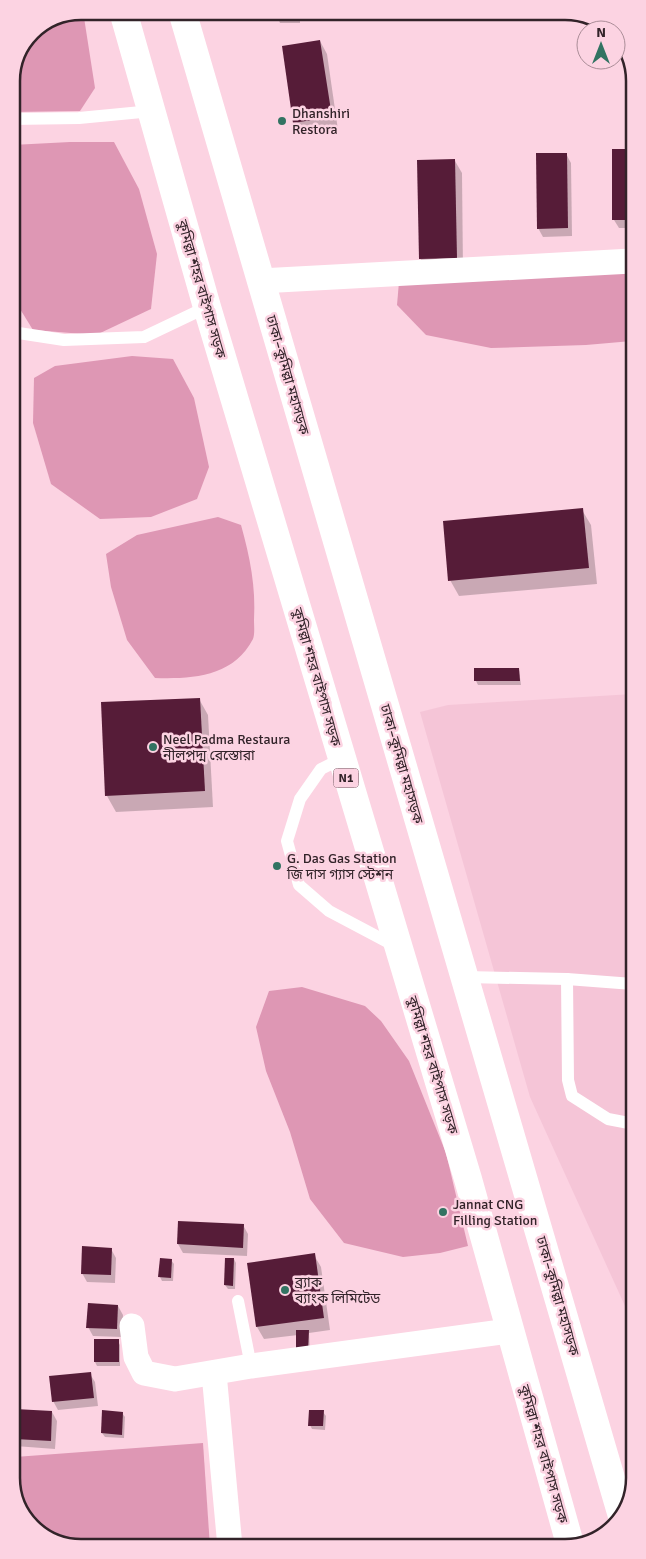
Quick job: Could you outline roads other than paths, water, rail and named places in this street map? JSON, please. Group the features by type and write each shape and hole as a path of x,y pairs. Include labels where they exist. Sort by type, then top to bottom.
{"highway":[{"name":"কুমিল্লা শহর বাইপাস সড়ক","path":"126,20 207,308 468,1179 568,1539"},
{"name":"ঢাকা–কুমিল্লা মহাসড়ক","path":"185,20 619,1506"}],"street":[{"path":"260,281 626,261"},
{"path":"132,1326 136,1356 144,1373 175,1379 251,1366 509,1331"},
{"path":"214,1372 229,1539"}],"lane":[{"path":"20,120 79,118 152,111"},
{"path":"20,333 64,340 144,337 207,308"},
{"path":"341,759 321,769 300,799 287,841 299,885 329,911 397,947"},
{"path":"465,977 567,979 626,983"},
{"path":"567,979 568,1080 572,1096 608,1120 626,1123"},
{"path":"238,1301 251,1366"}],"place":[{"name":"Dhanshiri Restora","path":"282,121"},
{"name":"Neel Padma Restaura নীলপদ্ম রেস্তোরা","path":"153,747"},
{"name":"G. Das Gas Station জি দাস গ্যাস স্টেশন","path":"277,866"},
{"name":"Jannat CNG Filling Station","path":"443,1212"},
{"name":"ব্র্যাক ব্যাংক লিমিটেড","path":"285,1290"}]}
